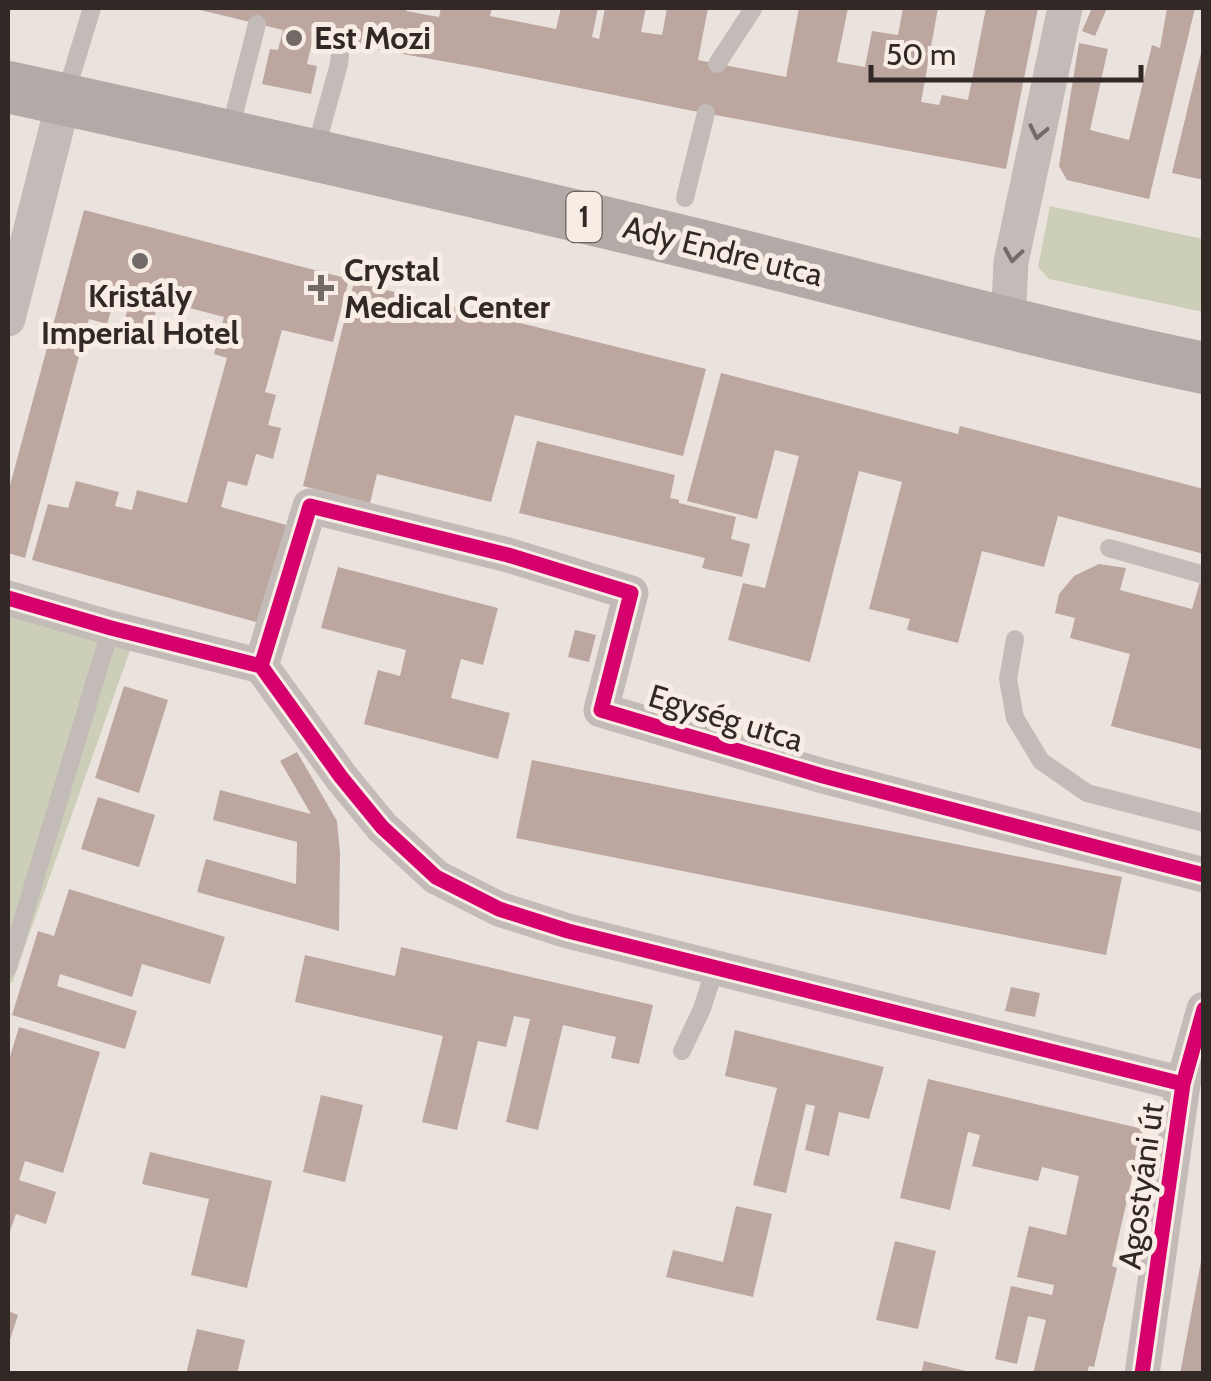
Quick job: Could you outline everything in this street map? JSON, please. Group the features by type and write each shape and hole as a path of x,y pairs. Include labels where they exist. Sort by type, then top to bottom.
{"main road":[{"name":"Ady Endre utca","path":"8,87 597,220 1008,324 1204,368"}],"street":[{"path":"1008,324 1011,262 1066,8"},
{"path":"8,319 64,99"},
{"name":"Egység utca","path":"261,666 310,506 508,556 631,594 600,710 823,776 1204,874"},
{"path":"8,598 261,666 321,751 382,827 436,878 500,909 715,968 1183,1084"},
{"name":"Agostyáni út","path":"1142,1374 1183,1084 1204,1009"}],"lane":[{"path":"64,99 92,8"},
{"path":"717,64 753,9"},
{"path":"228,137 256,24"},
{"path":"313,156 341,44"},
{"path":"685,198 706,113"},
{"path":"1109,548 1201,574"},
{"path":"8,964 111,628"},
{"path":"1015,640 1008,679 1015,718 1041,761 1087,793 1204,823"},
{"path":"682,1051 702,1009 715,968"}],"green space":[{"path":"1050,206 1203,239 1203,312 1049,279 1038,267"},
{"path":"8,611 132,645 12,983 8,982"}],"building":[{"path":"192,8 407,8 406,11 439,17 441,8 492,8 490,16 556,29 561,8 598,8 592,37 599,39 605,8 646,8 641,32 662,35 667,8 708,8 698,60 786,77 799,8 848,8 837,62 865,67 872,31 898,35 903,8 938,8 921,102 939,105 942,95 968,100 986,8 1038,8 1006,169 313,38 307,64 317,66 311,94 262,84 270,49 278,50 283,30"},
{"path":"1092,8 1107,8 1095,36 1082,31"},
{"path":"1167,8 1195,8 1149,199 1067,180 1059,166 1079,43 1108,49 1090,130 1129,140 1152,45 1160,48"},
{"path":"1204,50 1204,180 1172,173"},
{"name":"Kristály Imperial Hotel","path":"84,210 349,279 333,342 282,330 265,392 276,395 268,425 281,428 273,459 256,454 247,486 228,481 221,507 290,526 263,624 32,560 48,504 68,508 76,481 119,492 115,506 132,510 137,490 187,503 227,358 214,354 224,317 159,300 151,329 124,322 128,308 113,304 107,324 89,319 25,558 8,553 8,493"},
{"path":"354,282 706,369 683,456 515,415 491,502 377,474 370,503 303,486"},
{"path":"721,373 958,434 960,426 1204,489 1204,554 1058,516 1044,567 982,551 958,643 907,630 910,619 869,609 902,482 859,471 810,662 728,640 743,583 765,588 799,456 775,450 757,519 687,501"},
{"path":"537,441 675,475 670,498 736,517 731,539 750,544 742,577 702,568 705,558 519,513"},
{"path":"1099,564 1126,568 1120,590 1192,609 1204,568 1204,750 1111,726 1130,654 1070,638 1075,618 1055,613 1059,594 1074,576"},
{"path":"338,567 498,608 483,665 461,659 451,698 510,713 498,759 364,724 378,670 400,676 406,650 321,628"},
{"path":"575,630 596,635 589,662 568,657"},
{"path":"124,686 168,700 139,793 95,778"},
{"path":"297,752 337,821 339,931 197,892 206,859 296,884 297,842 213,820 220,790 311,814 280,761"},
{"path":"532,760 1122,877 1106,955 516,838"},
{"path":"98,797 155,815 139,867 81,849"},
{"path":"69,889 225,937 210,984 142,964 132,997 60,974 57,986 137,1011 125,1049 12,1015 38,931 54,936"},
{"path":"401,947 653,1005 639,1064 611,1058 616,1037 563,1025 538,1130 506,1122 530,1019 514,1016 506,1047 478,1041 457,1130 422,1122 443,1036 295,1002 305,955 395,976"},
{"path":"1011,987 1040,993 1035,1017 1005,1011"},
{"path":"19,1027 100,1052 63,1173 25,1161 19,1180 56,1192 46,1224 16,1214 8,1237 8,1063"},
{"path":"735,1030 884,1067 869,1119 839,1112 829,1156 805,1150 815,1106 806,1104 786,1193 753,1185 777,1088 725,1076"},
{"path":"928,1079 1143,1129 1112,1266 1117,1268 1094,1367 1089,1366 1087,1374 1033,1374 1046,1320 1028,1316 1017,1364 995,1359 1011,1286 1052,1295 1054,1285 1017,1277 1029,1226 1066,1235 1079,1176 1042,1167 1038,1181 972,1166 980,1135 968,1132 950,1210 900,1198"},
{"path":"321,1095 363,1105 345,1182 303,1172"},
{"path":"150,1152 272,1181 247,1288 191,1275 209,1199 142,1184"},
{"path":"736,1206 772,1214 753,1297 666,1277 673,1250 723,1262"},
{"path":"895,1241 936,1251 918,1329 876,1320"},
{"path":"1202,1256 1204,1374 1180,1374"},
{"path":"8,1311 18,1315 8,1346"},
{"path":"197,1329 245,1340 237,1374 186,1374"},
{"path":"924,1361 970,1372 970,1374 921,1374"}],"cycle path":[{"path":"261,666 310,506 508,555 631,593 601,710 823,776 1204,875"},
{"path":"8,598 261,666 382,827 436,877 499,909 568,931 1183,1084"},
{"path":"1142,1374 1183,1084 1204,1009"}],"place":[{"name":"Est Mozi","path":"294,38"},
{"name":"Kristály Imperial Hotel","path":"140,261"},
{"name":"Crystal Medical Center","path":"321,288"}]}
